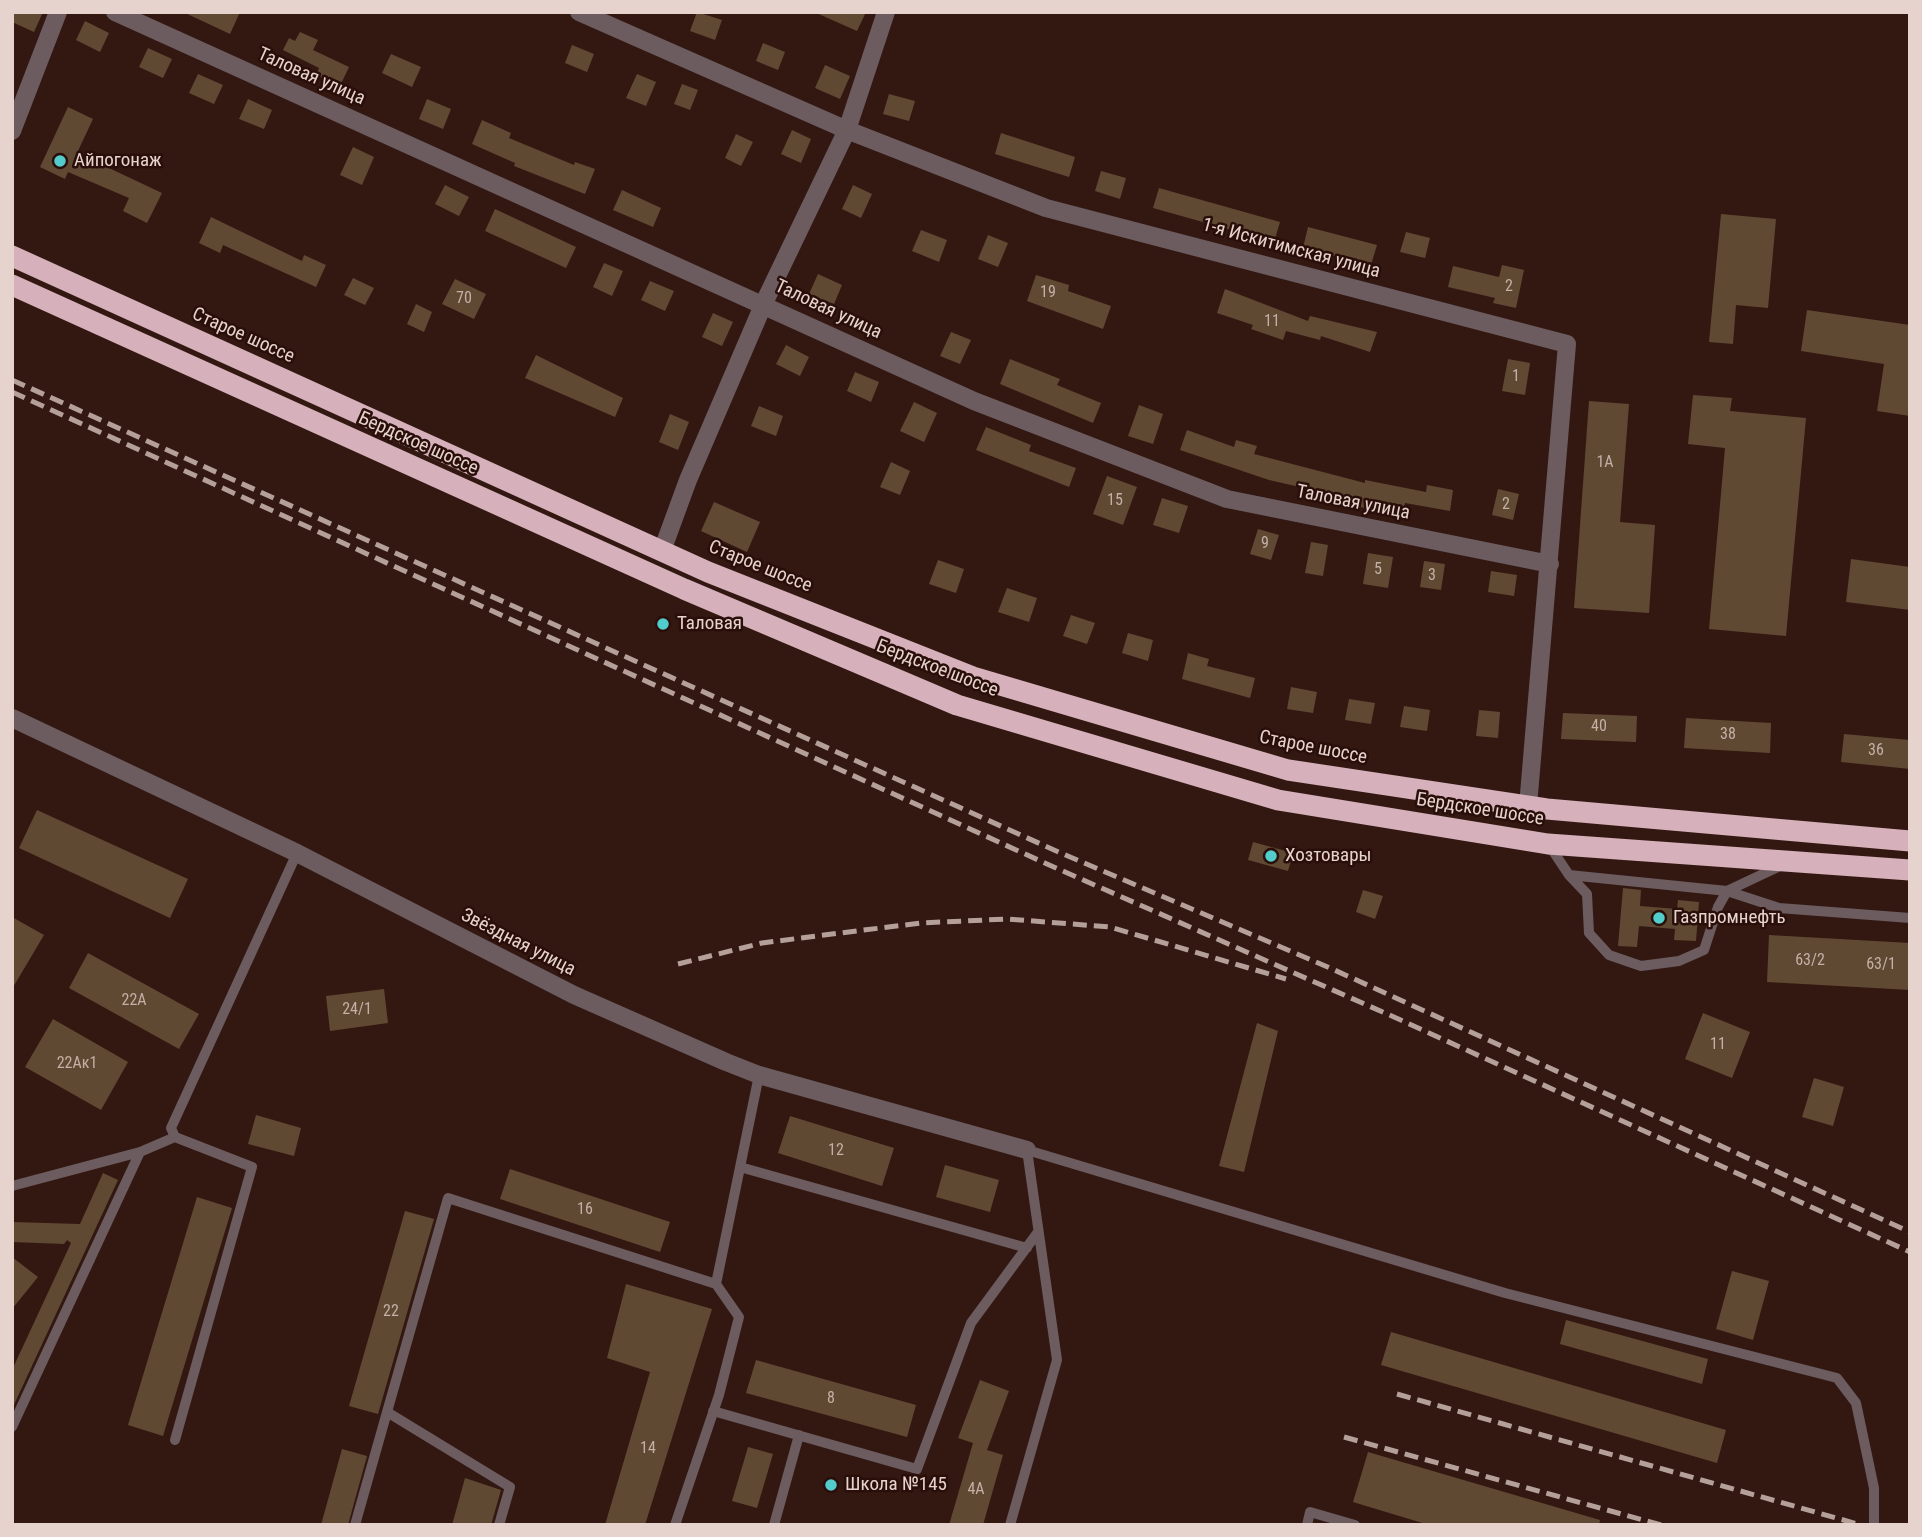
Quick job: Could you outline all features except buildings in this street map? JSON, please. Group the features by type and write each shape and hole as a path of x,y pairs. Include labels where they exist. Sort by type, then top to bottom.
{"highway":[{"name":"Старое шоссе","path":"12,256 662,551 973,677 1288,770 1528,806"},
{"name":"Бердское шоссе","path":"12,285 684,589 957,705 1278,800 1548,844 1910,870"},
{"name":"Бердское шоссе","path":"1528,806 1910,841"}],"street":[{"path":"12,131 58,12"},
{"name":"Таловая улица","path":"115,12 764,303 974,401 1227,499 1550,564"},
{"name":"1-я Искитимская улица","path":"579,12 846,130 1046,208 1567,344 1528,806"},
{"path":"662,551 688,480 764,303 846,130 886,12"},
{"name":"Звёздная улица","path":"12,718 297,853 574,995 759,1075 1027,1150"}],"lane":[{"path":"1548,844 1569,875 1587,894 1589,933 1609,955 1641,966 1679,961 1704,950 1718,907 1727,891 1789,863"},
{"path":"175,1440 252,1167 175,1137 170,1129 297,853"},
{"path":"1569,875 1727,891 1779,908 1910,918"},
{"path":"716,1284 759,1075"},
{"path":"12,1186 140,1152 175,1137"},
{"path":"1010,1525 1057,1360 1027,1150 1504,1293 1837,1378 1856,1404 1874,1488 1874,1525"},
{"path":"12,1427 140,1152"},
{"path":"740,1167 1027,1248"},
{"path":"355,1525 448,1198 716,1284 740,1317 713,1411 675,1525"},
{"path":"713,1411 917,1469 971,1323 1038,1232"},
{"path":"387,1412 510,1487 499,1525"},
{"path":"774,1525 799,1435"},
{"path":"1307,1525 1311,1512 1355,1525"}],"railway":[{"path":"12,380 1054,850 1330,968 1910,1232"},
{"path":"12,392 1047,864 1394,1017 1910,1252"},
{"path":"678,964 762,943 921,923 1007,919 1110,927 1286,979"},
{"path":"1397,1394 1861,1525"},
{"path":"1344,1437 1661,1525"}],"place":[{"name":"Айпогонаж","path":"60,161"},
{"name":"Таловая","path":"663,624"},
{"name":"Хозтовары","path":"1271,856"},
{"name":"Газпромнефть","path":"1659,918"},
{"name":"Школа №145","path":"831,1485"}]}
